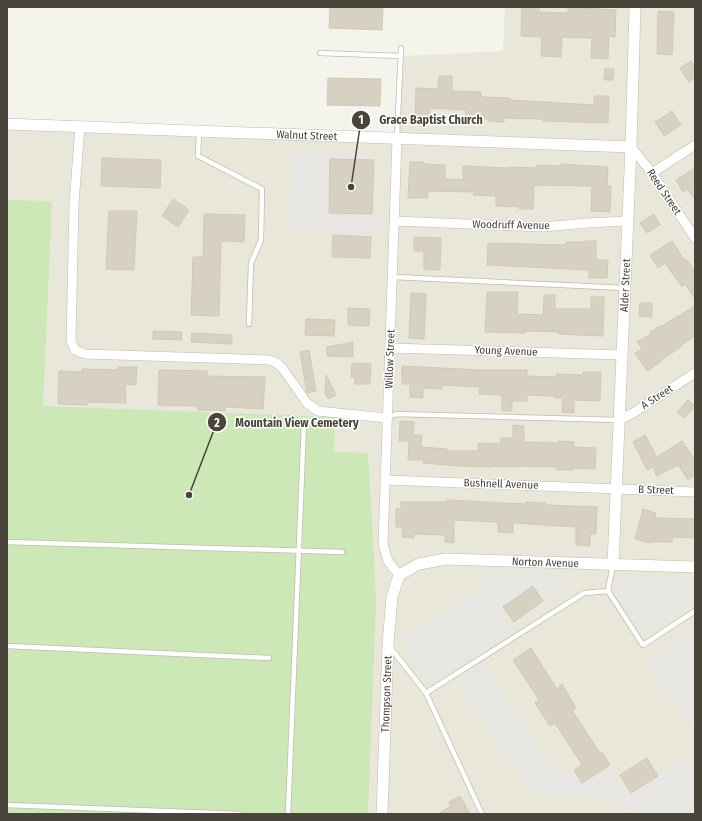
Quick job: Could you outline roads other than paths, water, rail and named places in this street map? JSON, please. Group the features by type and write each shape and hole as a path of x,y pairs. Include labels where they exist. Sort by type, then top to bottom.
{"street":[{"name":"Alder Street","path":"613,564 636,7"},
{"name":"Walnut Street","path":"7,124 631,148"},
{"path":"80,126 74,204 71,341 75,350 85,354 269,360 277,363 283,369 307,403 318,411 388,418"},
{"name":"Willow Street","path":"397,139 383,544 388,562 399,575"},
{"path":"652,173 695,145"},
{"name":"Reed Street","path":"631,148 652,173 695,238"},
{"name":"Woodruff Avenue","path":"395,220 543,227 628,221"},
{"name":"Young Avenue","path":"390,348 622,355"},
{"name":"A Street","path":"619,420 633,413 695,373"},
{"name":"Bushnell Avenue","path":"385,480 616,489"},
{"name":"B Street","path":"616,489 695,492"},
{"name":"Norton Avenue","path":"399,575 419,564 446,559 695,567"},
{"name":"Thompson Street","path":"382,814 388,644 392,597 399,575"}],"lane":[{"path":"397,139 401,48"},
{"path":"320,53 400,56"},
{"path":"199,132 198,156 262,189 261,240 251,263 249,324"},
{"path":"393,278 625,288"},
{"path":"388,418 396,414 619,420"},
{"path":"288,814 304,424"},
{"path":"7,542 342,552"},
{"path":"613,564 608,591 643,645 695,611"},
{"path":"426,694 584,593 608,591"},
{"path":"388,644 426,694 482,814"},
{"path":"7,646 269,658"},
{"path":"7,806 100,811 240,814"}],"place":[{"name":"Grace Baptist Church","path":"351,187"},
{"name":"Mountain View Cemetery","path":"189,495"}]}
